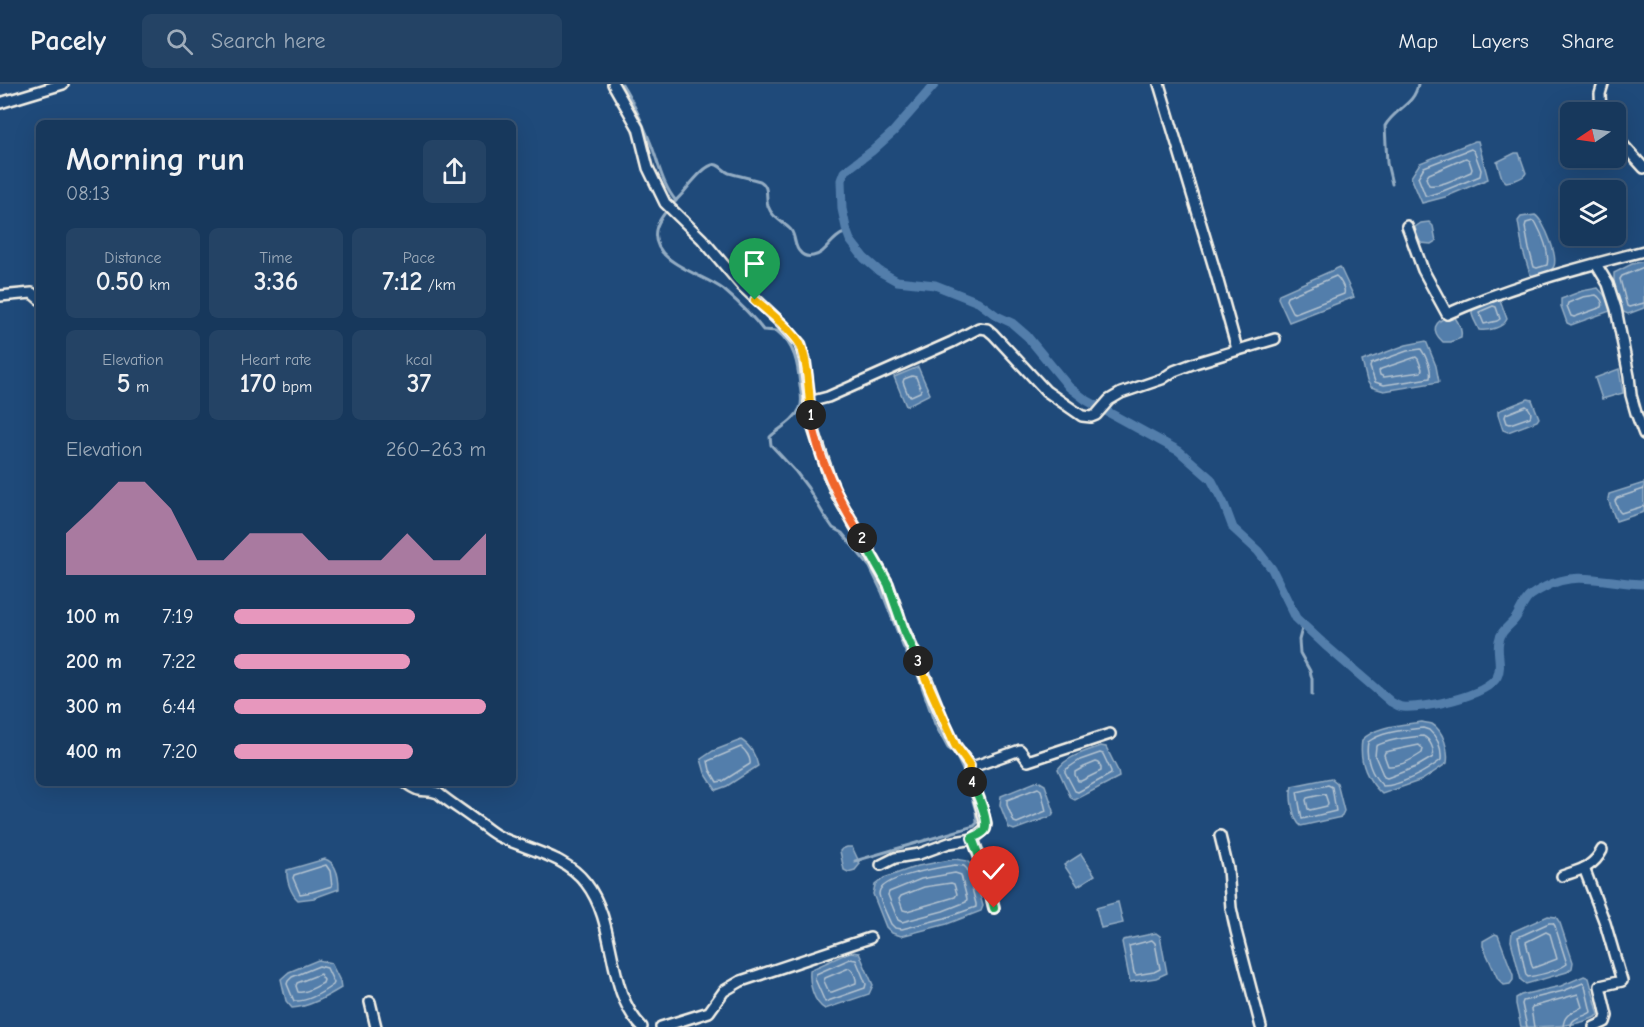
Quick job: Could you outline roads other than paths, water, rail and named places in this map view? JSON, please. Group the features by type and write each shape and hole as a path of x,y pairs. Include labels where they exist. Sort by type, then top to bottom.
{"street":[{"path":"0,103 63,84"},
{"path":"614,84 638,128 648,168 667,204 702,239 742,286 796,338 803,353 813,428 821,456 837,495 888,584 904,630 943,720 955,745 970,766 969,773 980,799 986,824 985,829 972,838 949,843 919,855 895,858 881,865"},
{"path":"1159,84 1237,349"},
{"path":"1600,102 1603,84"},
{"path":"1626,148 1644,168"},
{"path":"1407,226 1424,270 1447,314 1495,294 1540,279 1644,251"},
{"path":"1596,264 1608,284 1613,301 1623,342 1631,395 1644,434"},
{"path":"0,296 32,293 36,296"},
{"path":"809,402 821,400 972,331 984,328 993,334 1046,391 1082,417 1091,417 1120,393 1162,379 1174,371 1195,363 1275,339"},
{"path":"970,766 1020,750 1028,761 1110,734"},
{"path":"410,786 416,791 438,793 495,835 548,855 580,875 599,905 621,990 626,1004 642,1027"},
{"path":"1221,837 1228,869 1231,908 1261,1027"},
{"path":"972,838 986,875 994,908"},
{"path":"1563,876 1597,860 1602,850"},
{"path":"1584,868 1605,923 1622,981 1600,987 1607,1016 1605,1022 1594,1027"},
{"path":"661,1027 710,1012 724,991 741,981 870,938"},
{"path":"370,1002 376,1027"}],"water":[{"path":"1478,141 1488,179 1445,197 1422,203 1411,177 1420,163"},
{"path":"1519,153 1526,173 1520,178 1506,182 1502,178 1497,162"},
{"path":"1535,215 1543,224 1550,241 1554,265 1552,269 1533,276 1530,274 1523,251 1518,221 1521,217"},
{"path":"1429,222 1433,226 1436,241 1431,244 1421,243 1415,227"},
{"path":"1644,261 1644,308 1628,314 1621,311 1614,283 1614,273"},
{"path":"1340,267 1354,297 1289,322 1278,298 1279,294"},
{"path":"1598,288 1608,301 1610,311 1571,325 1567,323 1561,299"},
{"path":"1496,299 1500,300 1507,319 1495,328 1479,330 1472,315 1473,309"},
{"path":"1454,316 1459,324 1461,338 1443,342 1435,330 1440,321"},
{"path":"1426,341 1436,366 1439,382 1384,391 1371,387 1367,381 1362,361 1406,345"},
{"path":"918,367 930,394 906,406 894,377"},
{"path":"1619,369 1623,393 1602,399 1595,378"},
{"path":"1528,399 1532,400 1539,418 1537,421 1508,432 1503,430 1498,411"},
{"path":"1644,483 1644,512 1616,521 1608,499 1609,494"},
{"path":"1422,722 1432,724 1440,731 1446,747 1447,763 1422,780 1382,794 1365,769 1361,748 1362,740 1375,731"},
{"path":"741,740 752,751 758,766 727,786 716,790 705,773 701,759 713,751"},
{"path":"1101,746 1106,747 1119,777 1075,800 1071,798 1058,769 1072,757"},
{"path":"1331,778 1337,783 1344,811 1341,817 1301,826 1292,808 1292,786"},
{"path":"1038,781 1045,785 1054,811 1052,816 1014,830 1009,828 1000,805 1001,796"},
{"path":"852,847 860,864 855,870 848,872 844,870 840,851"},
{"path":"1081,854 1095,875 1078,886 1064,865"},
{"path":"325,859 335,867 339,889 314,898 298,900 289,886 287,870"},
{"path":"955,859 967,861 972,866 983,906 981,911 947,924 901,936 892,933 886,927 873,894 875,885 884,878 918,866"},
{"path":"1118,902 1123,923 1101,928 1096,908"},
{"path":"1548,916 1556,917 1560,923 1573,962 1572,968 1567,972 1526,984 1521,980 1511,941 1512,932"},
{"path":"1156,933 1160,936 1167,973 1156,978 1130,982 1123,940"},
{"path":"1495,934 1498,935 1513,975 1510,984 1504,985 1498,979 1483,946 1483,941"},
{"path":"850,952 859,953 873,985 869,994 825,1009 817,1002 813,992 810,970"},
{"path":"318,960 331,963 341,988 311,1004 292,1008 286,1001 281,979 289,972"},
{"path":"1584,976 1589,978 1599,1015 1572,1024 1521,1027 1516,998 1561,986"}],"waterway":[{"path":"622,84 651,144 664,181 676,201"},
{"path":"935,84 893,132 844,172 841,180 842,209 850,240 864,258 879,271 897,281 935,285 978,302 997,316 1012,323 1027,336 1069,387 1086,400 1179,451 1211,479 1233,528 1258,551 1272,569 1296,618 1391,702 1403,707 1425,706 1454,700 1491,684 1499,673 1500,637 1528,598 1545,587 1557,582 1581,578 1644,584"},
{"path":"1392,184 1387,163 1385,126 1413,97 1418,84"},
{"path":"847,232 837,237 818,254 804,255 797,247 791,230 770,210 763,183 729,173 713,165 698,175 667,210 656,230 656,241 661,251 670,259 724,290 763,330 777,331 788,342 798,370 801,406 794,417 770,437 771,445 808,488 833,528 842,533 870,567 903,646 918,675 935,724 948,748 955,753 965,774 976,811 977,823 974,826 855,861"},
{"path":"1303,625 1299,640 1300,653 1310,671 1312,695"}]}
